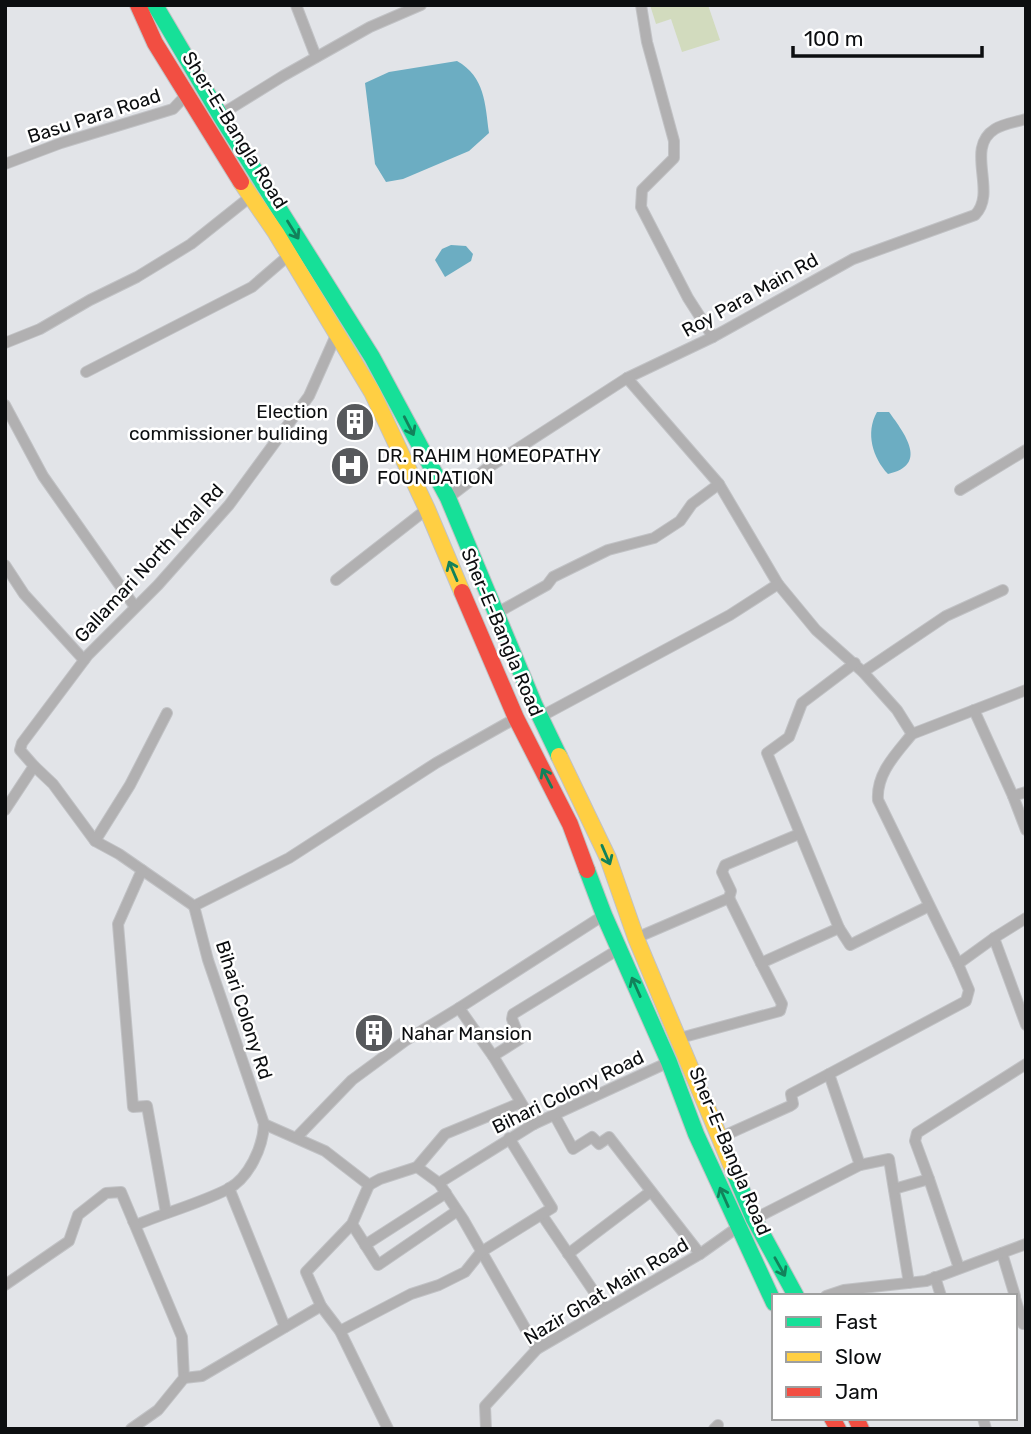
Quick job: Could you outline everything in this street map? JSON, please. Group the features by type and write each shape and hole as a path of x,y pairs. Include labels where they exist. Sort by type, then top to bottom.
{"highway":[{"name":"Sher-E-Bangla Road","path":"138,5 155,43 250,197 276,233 372,392 427,509 516,718 570,824 604,915 669,1062 696,1134 772,1299"},
{"name":"Sher-E-Bangla Road","path":"155,5 219,116 372,357 448,498 540,717 608,858 636,938 754,1219 795,1294"},
{"path":"308,287 324,279"},
{"path":"529,745 548,733"}],"street":[{"path":"296,5 316,57"},
{"path":"219,116 370,27 421,5"},
{"path":"641,5 647,42 674,141 674,158 642,190 641,207 688,298 713,337"},
{"name":"Basu Para Road","path":"5,164 61,143 121,127 173,109 188,93"},
{"name":"Roy Para Main Rd","path":"448,498 486,469 627,378 713,337 853,259 975,215 985,199 981,148 986,137 995,129 1026,119"},
{"path":"5,343 40,329 136,277 191,244 250,197"},
{"path":"86,372 252,287 288,256"},
{"name":"Gallamari North Khal Rd","path":"34,766 20,750 22,743 84,660 220,515 245,483 309,396 337,333"},
{"path":"627,378 719,484 778,584 816,630 855,663 897,710 912,734"},
{"path":"5,405 43,476 135,607"},
{"path":"960,490 1026,450"},
{"path":"495,614 547,585 553,577 608,550 654,537 680,521 692,504 719,484"},
{"path":"336,580 427,509"},
{"path":"5,565 24,594 84,660"},
{"path":"540,717 730,615 778,584"},
{"path":"863,672 946,616 1003,590"},
{"path":"855,663 802,703 789,737 767,751 838,928 850,945 929,906"},
{"path":"719,1138 790,1106 793,1104 792,1094 966,1001 969,990 878,800 877,788 884,771 912,734 1026,690"},
{"path":"974,710 1026,830"},
{"path":"95,841 130,785 167,713"},
{"path":"5,810 34,766 53,784 95,841 194,906 289,858 436,763 516,718"},
{"path":"1013,796 1026,792"},
{"path":"636,938 729,898 732,891 722,872 725,866 799,834"},
{"path":"142,870 118,924 133,1107 147,1106 166,1213"},
{"path":"680,1038 780,1012 782,1004 729,898"},
{"name":"Bihari Colony Rd","path":"194,906 208,960 264,1124"},
{"path":"297,1137 352,1080 405,1041 604,915"},
{"path":"958,964 1026,918"},
{"path":"761,963 838,928"},
{"path":"994,938 1026,1025"},
{"path":"493,1056 520,1039 512,1019 513,1014 618,949"},
{"path":"459,1008 493,1056 534,1125"},
{"name":"Bihari Colony Road","path":"365,1245 509,1138 669,1062"},
{"path":"959,1268 915,1140 918,1133 1026,1064"},
{"path":"829,1074 860,1165"},
{"path":"388,1429 340,1331 321,1306 306,1272 352,1224 369,1185 417,1167 445,1134 520,1103"},
{"path":"555,1116 573,1149 592,1137 599,1144 609,1137 700,1254"},
{"path":"133,1221 136,1225 229,1188 242,1177 258,1150 263,1139 264,1124 325,1151 369,1185"},
{"path":"340,1331 411,1294 439,1285 465,1272 481,1252 552,1208 509,1138"},
{"path":"754,1219 860,1165 889,1159 909,1283"},
{"path":"417,1167 442,1188 537,1349"},
{"path":"894,1189 929,1179"},
{"path":"229,1188 285,1327"},
{"path":"5,1285 69,1241 78,1215 106,1193 121,1192 182,1337 184,1378 158,1410 131,1429"},
{"path":"568,1254 650,1192"},
{"path":"352,1224 378,1265 457,1211"},
{"path":"542,1214 605,1308"},
{"name":"Nazir Ghat Main Road","path":"486,1429 485,1406 537,1349 700,1254 738,1227"},
{"path":"831,1294 844,1290 926,1281 1026,1244"},
{"path":"1002,1253 1014,1294"},
{"path":"935,1276 940,1294"},
{"path":"184,1378 202,1376 321,1306"},
{"path":"1017,1306 1021,1325"}],"green space":[{"path":"650,5 708,5 720,40 682,52 671,19 656,24"}],"water":[{"path":"457,61 473,75 482,92 489,133 469,151 403,179 386,182 375,164 365,83 389,72"},
{"path":"451,245 466,246 473,254 471,261 445,277 435,260 442,249"},
{"path":"877,412 889,412 910,448 908,464 888,474 878,461 872,445 873,420"}],"traffic: fast":[{"path":"155,5 220,115 372,357 448,498 535,706 559,756"},
{"path":"587,870 669,1062 696,1134 772,1299"},
{"path":"734,1172 754,1219 795,1294"}],"traffic: slow":[{"path":"241,182 276,233 372,392 427,509 462,592"},
{"path":"559,756 608,858 636,938 734,1172"}],"traffic: jam":[{"path":"138,5 155,43 241,182"},
{"path":"462,592 516,718 570,824 587,870"},
{"path":"833,1420 838,1429"},
{"path":"857,1420 861,1429"}],"place":[{"name":"Election commissioner buliding","path":"355,422"},
{"name":"DR. RAHIM HOMEOPATHY FOUNDATION","path":"350,466"},
{"name":"Nahar Mansion","path":"374,1033"}]}
